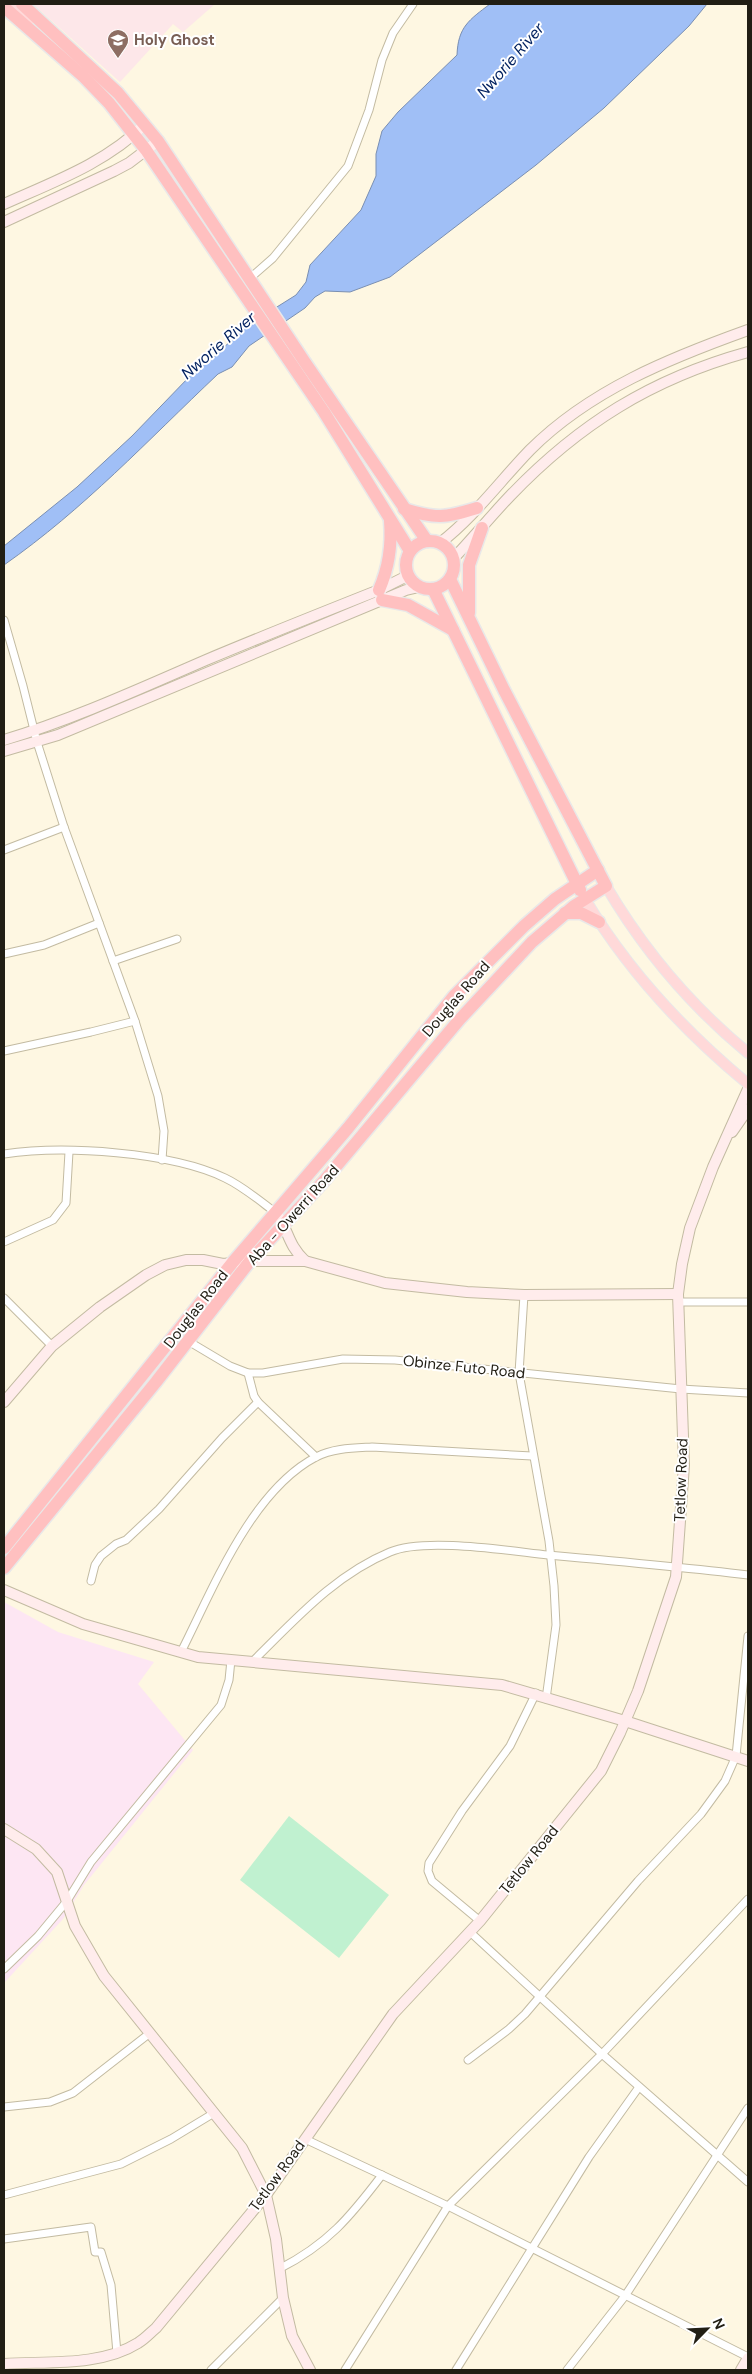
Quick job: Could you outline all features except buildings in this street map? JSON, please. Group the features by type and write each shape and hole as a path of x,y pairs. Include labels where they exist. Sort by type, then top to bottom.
{"highway":[{"path":"4,6 84,77 109,103 249,287"},
{"path":"22,9 80,56 118,93 158,141 299,365 427,541"},
{"path":"299,365 324,412 410,552"},
{"path":"404,509 423,515 448,517 477,508"},
{"path":"390,518 392,536 388,571 381,595 408,605 453,630"},
{"path":"468,616 469,566 482,528"},
{"path":"427,541 440,543 450,552 453,559 453,573 450,579 440,588 419,587 409,578 406,572 407,558 410,552 420,543 427,541"},
{"path":"450,579 504,690 606,886"},
{"path":"433,589 576,885 585,899"},
{"path":"486,699 504,690"},
{"path":"555,899 564,886 567,876 566,862"},
{"path":"555,899 598,870"},
{"name":"Aba - Owerri Road","path":"4,1568 188,1341 250,1261 280,1218 323,1182 496,978 532,942 566,913 606,886"},
{"name":"Douglas Road","path":"4,1548 233,1262 280,1218 454,996 524,926 555,899"},
{"path":"566,913 581,913 599,922"}],"main road":[{"path":"12,4 22,9"},
{"path":"606,886 635,932 666,972 726,1035 748,1053"},
{"path":"585,899 599,922 645,985 699,1042 748,1084"}],"street":[{"path":"249,287 348,166 370,110 382,60 389,42 413,4"},
{"path":"4,204 81,170 134,135 145,124"},
{"path":"4,222 114,171 158,141"},
{"path":"440,543 477,508 543,438 594,400 619,385 679,356 748,330"},
{"path":"453,559 509,497 539,468 600,417 662,382 748,352"},
{"path":"4,751 36,742 102,717 381,595 405,577 406,572"},
{"path":"4,740 34,731 120,698 207,660 381,595 419,587"},
{"path":"4,620 36,742 64,827 135,1021 162,1113 164,1131 162,1160"},
{"path":"4,850 64,827"},
{"path":"4,954 44,944 99,923"},
{"path":"113,961 177,939"},
{"path":"4,1051 135,1021"},
{"path":"722,1148 748,1089"},
{"path":"722,1148 748,1109"},
{"name":"Tetlow Road","path":"4,2364 83,2360 117,2353 139,2343 156,2328 266,2194 393,2014 470,1932 601,1771 641,1682 676,1577 684,1465 678,1298 690,1228 722,1148"},
{"path":"4,1154 26,1151 111,1153 184,1163 226,1178 280,1218 288,1240 295,1252 305,1261"},
{"path":"4,1242 53,1220 66,1204 69,1152"},
{"path":"4,1402 52,1346 100,1306 146,1275 165,1265 186,1260 203,1260 223,1264 250,1261 305,1261 385,1283 467,1292 678,1298 748,1302"},
{"path":"524,1295 519,1373 550,1555 556,1625 546,1699"},
{"path":"4,1298 52,1346"},
{"name":"Obinze Futo Road","path":"188,1341 230,1366 248,1373 263,1373 343,1359 395,1360 681,1389 748,1393"},
{"path":"248,1373 254,1396 258,1402 316,1457"},
{"path":"91,1582 95,1565 102,1556 116,1544 126,1540 159,1509 222,1438 258,1402"},
{"path":"182,1652 214,1586 262,1503 283,1480 316,1457 351,1448 372,1447 532,1456"},
{"path":"252,1662 335,1583 392,1551 420,1545 485,1548 677,1566 748,1575"},
{"path":"4,1590 83,1624 198,1657 502,1685 625,1721 748,1761"},
{"path":"468,2060 510,2029 638,1881 714,1799 725,1781 736,1756 748,1636"},
{"path":"4,1969 38,1936 67,1901 91,1862 221,1705 231,1660"},
{"path":"480,1920 432,1881 428,1871 429,1863 462,1811 510,1746 536,1694"},
{"path":"4,1829 36,1849 57,1872 75,1926 104,1976 242,2148 266,2194 276,2239 283,2298 292,2336 310,2370"},
{"path":"345,2370 448,2206 602,2054 748,1899"},
{"path":"470,1932 602,2054 716,2156 748,2182"},
{"path":"4,2107 50,2102 74,2093 150,2033"},
{"path":"456,2370 589,2157 639,2087"},
{"path":"566,2370 624,2296 748,2108"},
{"path":"4,2195 121,2164 171,2139 214,2113"},
{"path":"305,2139 448,2206 748,2358 741,2370"},
{"path":"280,2269 304,2256 341,2227 382,2175"},
{"path":"4,2239 91,2227 94,2252 101,2252 112,2285 117,2353"},
{"path":"211,2370 283,2298"}],"shaded area":[{"name":"Holy Ghost","path":"33,4 215,4 183,32 173,24 120,82"},
{"path":"4,1602 58,1632 154,1662 138,1684 193,1750 84,1885 63,1919 4,1983"}],"green space":[{"path":"289,1816 389,1895 339,1958 240,1880"}],"water":[{"name":"Nworie River","path":"490,4 707,4 689,26 604,108 536,165 390,277 350,292 325,291 315,297 305,308 249,346 232,367 218,374 88,498 4,565 4,546 77,487 132,436 190,376 214,357 245,327 296,295 306,282 310,265 361,210 376,176 376,154 382,131 398,112 457,55 462,31 476,15"}],"place":[{"name":"Holy Ghost","path":"118,59"}]}
